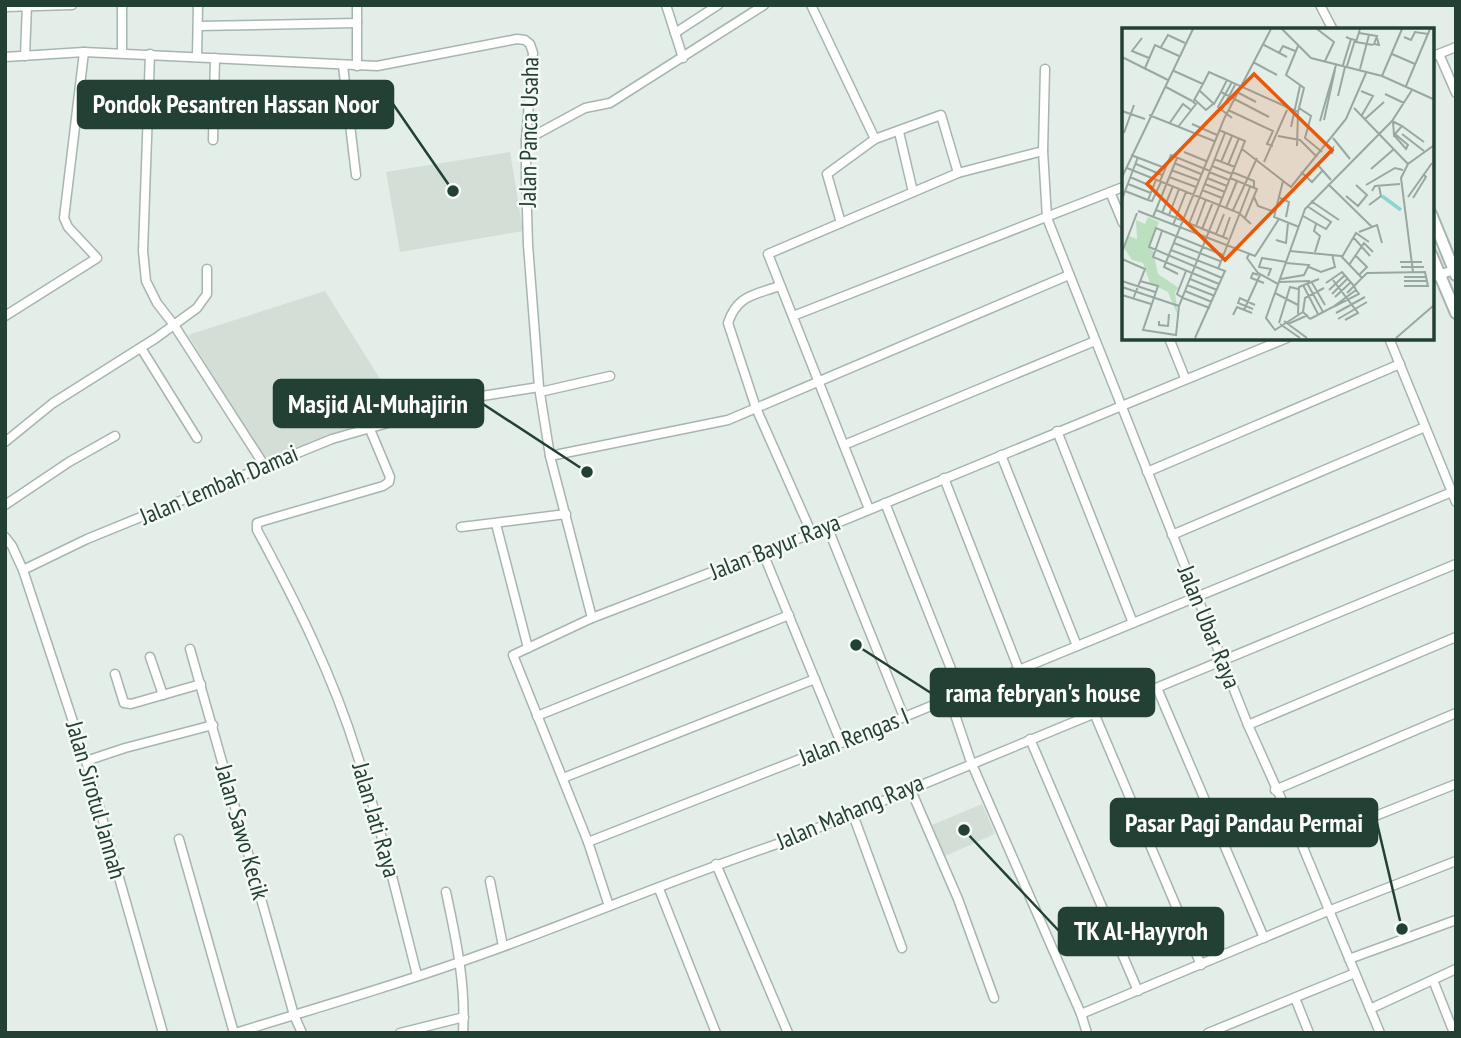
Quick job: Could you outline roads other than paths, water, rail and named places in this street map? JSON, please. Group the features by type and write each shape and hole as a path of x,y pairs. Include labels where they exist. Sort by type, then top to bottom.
{"street":[{"path":"5,7 72,5"},
{"path":"122,5 122,53"},
{"path":"197,57 198,5"},
{"path":"357,5 357,66"},
{"path":"666,5 683,58"},
{"path":"675,33 718,5"},
{"path":"526,140 586,108 610,103 764,5"},
{"path":"811,5 875,139"},
{"path":"1320,5 1331,28"},
{"path":"25,56 27,6"},
{"path":"198,26 357,23"},
{"name":"Jalan Panca Usaha","path":"5,57 84,52 377,66 517,39 525,40 533,49 534,59 526,140 528,245 539,389 550,456 593,618"},
{"path":"1456,47 1435,55 1456,93"},
{"path":"5,316 97,258 68,227 64,218 84,52"},
{"path":"150,54 143,251 146,281 157,303 264,465"},
{"path":"213,140 215,58"},
{"path":"343,66 356,175"},
{"name":"Jalan Ubar Raya","path":"1045,69 1043,151 1047,218 1248,725 1302,845 1380,1033"},
{"path":"841,223 827,174 875,139 941,115 958,173"},
{"path":"899,132 913,192"},
{"path":"869,509 768,254 958,173 1043,151"},
{"path":"793,316 1122,187"},
{"path":"1110,192 1122,221"},
{"path":"1433,219 1455,271 1436,276 1456,313"},
{"path":"5,442 53,403 141,348 205,299 207,269"},
{"path":"550,456 728,420 1069,275"},
{"path":"779,286 746,297 732,310 728,323 756,408 811,534"},
{"path":"1170,340 1185,379"},
{"name":"Jalan Bayur Raya","path":"528,648 593,618 811,534 1282,340"},
{"path":"1390,340 1456,502"},
{"path":"844,445 1095,341"},
{"path":"141,348 197,438"},
{"path":"1147,472 1400,364"},
{"name":"Jalan Lembah Damai","path":"23,570 88,539 264,465 369,427 482,396 610,376"},
{"name":"Jalan Jati Raya","path":"369,427 390,477 389,482 257,523 257,530 325,668 357,752 382,836 417,975"},
{"path":"1172,535 1425,427"},
{"path":"1057,431 1133,623"},
{"path":"5,505 69,462 115,436"},
{"path":"1001,455 1077,646"},
{"path":"944,478 1019,670"},
{"name":"Jalan Rengas I","path":"588,842 841,743 1452,492"},
{"path":"885,503 961,694"},
{"path":"461,527 566,514"},
{"path":"496,524 528,648 513,655 588,842 609,906"},
{"path":"827,526 904,717"},
{"path":"5,537 23,570"},
{"path":"763,553 841,743"},
{"name":"Jalan Mahang Raya","path":"234,1033 461,961 659,889 716,864 786,841 971,762 1456,564"},
{"name":"Jalan Sirotul Jannah","path":"23,570 86,761 163,1033"},
{"path":"537,716 789,615"},
{"path":"1248,725 1456,638"},
{"name":"Jalan Sawo Kecik","path":"190,649 294,1015 302,1033"},
{"path":"150,657 163,695"},
{"path":"116,674 124,703 131,705 201,684"},
{"path":"563,778 815,680"},
{"path":"1157,688 1264,939"},
{"path":"949,697 971,762 1087,1033"},
{"path":"1094,713 1200,965"},
{"path":"1275,790 1456,713"},
{"path":"86,761 212,726"},
{"path":"1030,739 1138,991"},
{"path":"1302,845 1456,784"},
{"path":"910,788 958,899 994,998"},
{"path":"852,812 902,948"},
{"path":"179,839 234,1033"},
{"path":"1081,1014 1456,861"},
{"path":"716,864 788,1033"},
{"path":"490,881 503,946"},
{"path":"659,889 716,1033"},
{"path":"446,892 461,961 463,1033"},
{"path":"1349,959 1456,920"},
{"path":"1370,1009 1456,969"},
{"path":"1208,1033 1354,973"},
{"path":"1433,979 1454,1033"},
{"path":"1295,998 1309,1033"},
{"path":"400,1033 464,1017"},
{"path":"1233,1024 1236,1033"}],"place":[{"name":"Pondok Pesantren Hassan Noor","path":"453,191"},
{"name":"Masjid Al-Muhajirin","path":"587,472"},
{"name":"rama febryan's house","path":"856,645"},
{"name":"TK Al-Hayyroh","path":"964,830"},
{"name":"Pasar Pagi Pandau Permai","path":"1402,929"}]}
